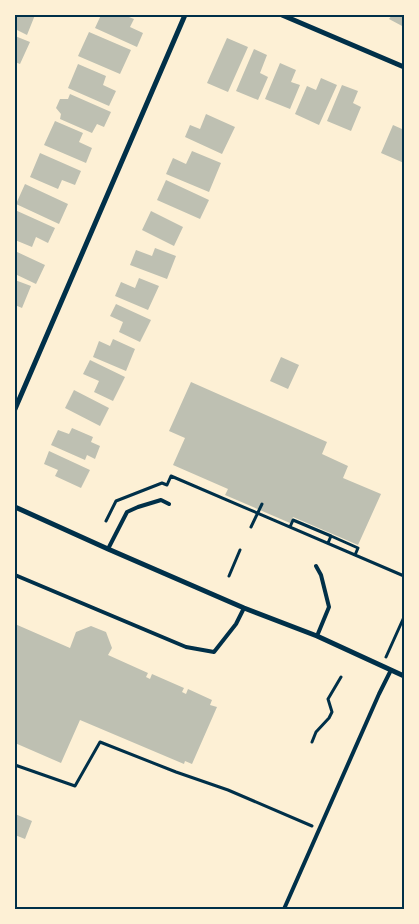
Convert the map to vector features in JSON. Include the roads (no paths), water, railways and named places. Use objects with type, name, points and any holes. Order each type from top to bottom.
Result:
[{"type":"street","points":[[15,409],[185,15]]},
{"type":"street","points":[[282,15],[404,67]]},
{"type":"street","points":[[15,507],[244,608],[317,636],[404,676]]},
{"type":"lane","points":[[108,549],[127,512],[161,500],[169,504]]},
{"type":"lane","points":[[316,566],[321,574],[329,607],[317,636]]},
{"type":"lane","points":[[15,575],[186,648],[214,652],[236,624],[244,608]]},
{"type":"lane","points":[[284,909],[391,670]]}]
